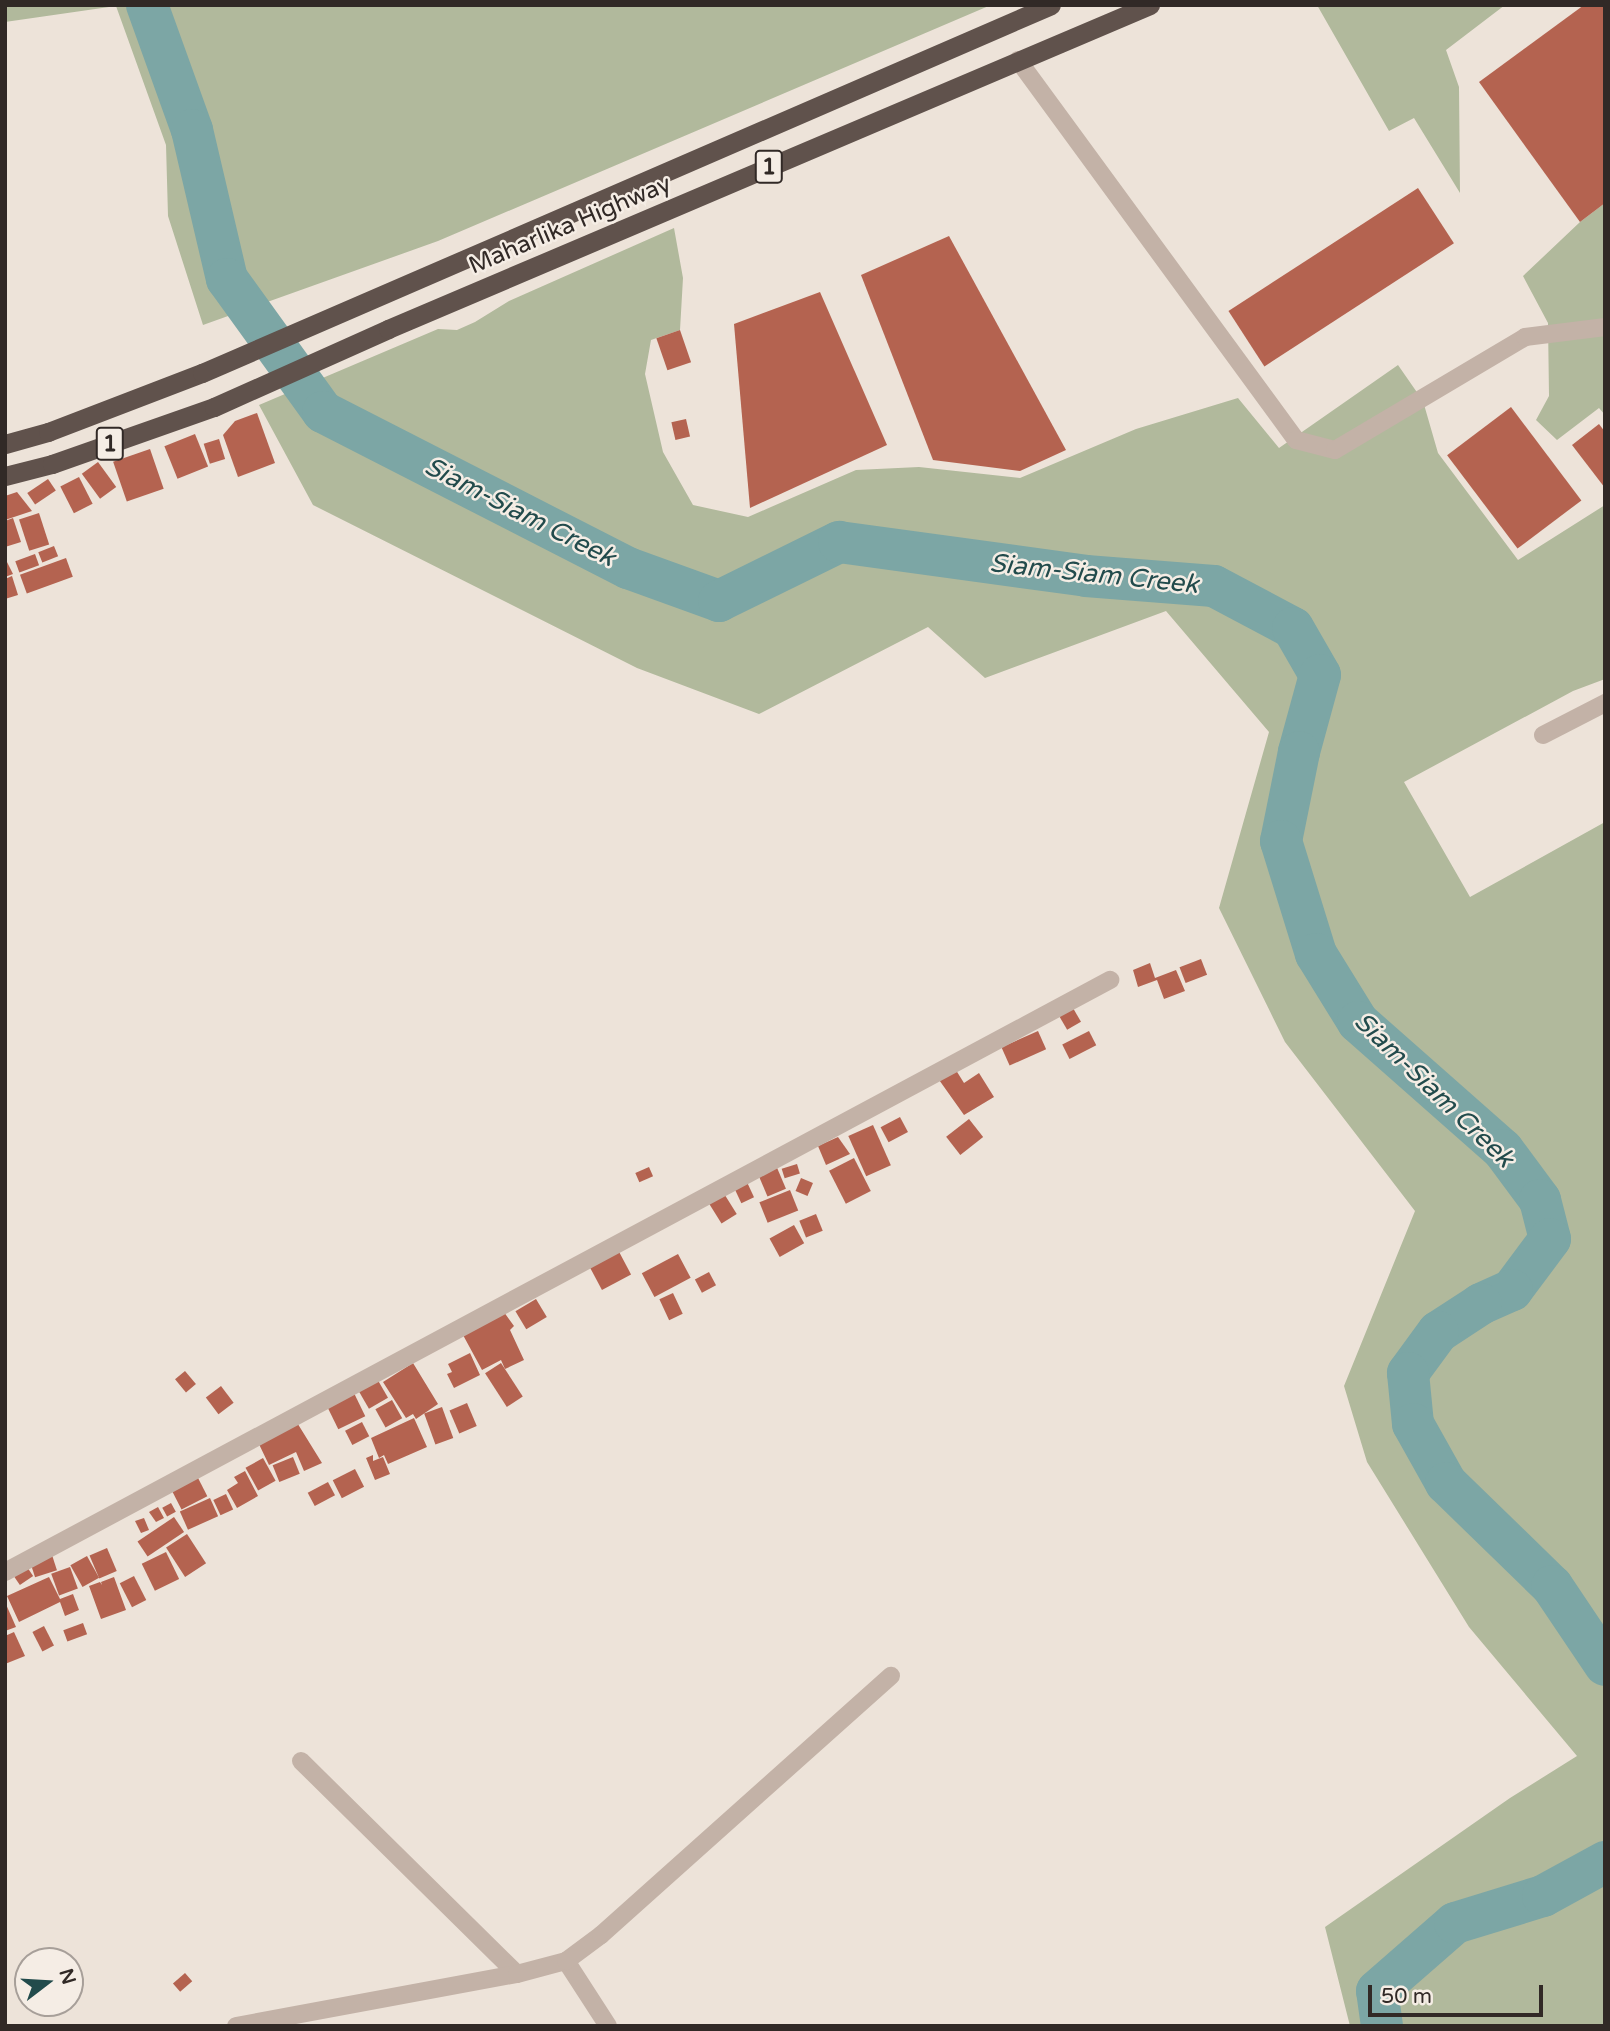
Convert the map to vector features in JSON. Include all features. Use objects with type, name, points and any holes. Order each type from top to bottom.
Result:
[{"type":"highway","name":"Maharlika Highway","points":[[5,443],[48,432],[202,373],[1051,5]]},
{"type":"highway","name":"Maharlika Highway","points":[[5,476],[52,464],[214,407],[388,329],[1150,5]]},
{"type":"street","points":[[1018,60],[1296,440],[1335,450],[1525,337],[1605,327]]},
{"type":"street","points":[[1543,734],[1605,703]]},
{"type":"street","points":[[5,1572],[1110,980]]},
{"type":"street","points":[[236,2026],[517,1974],[566,1961],[601,1935],[891,1676]]},
{"type":"street","points":[[301,1761],[517,1974]]},
{"type":"street","points":[[566,1961],[608,2026]]},
{"type":"green space","points":[[5,5],[991,5],[438,241],[203,325],[168,216],[166,145],[116,6],[5,22]]},
{"type":"green space","points":[[1317,5],[1505,5],[1446,50],[1459,87],[1460,193],[1414,118],[1389,131]]},
{"type":"green space","points":[[1605,203],[1605,415],[1599,408],[1557,440],[1536,420],[1549,396],[1548,323],[1523,276],[1580,222]]},
{"type":"green space","points":[[674,228],[683,278],[680,330],[651,340],[645,374],[663,452],[693,505],[748,517],[856,470],[919,467],[1020,478],[1136,429],[1238,398],[1279,448],[1398,365],[1423,401],[1438,453],[1518,560],[1605,505],[1605,679],[1573,691],[1404,782],[1470,897],[1605,822],[1605,2026],[1350,2026],[1325,1927],[1510,1798],[1577,1756],[1469,1627],[1367,1462],[1344,1386],[1415,1211],[1285,1042],[1219,908],[1269,732],[1166,611],[985,678],[928,627],[759,714],[637,668],[313,505],[259,405],[438,329],[457,330],[509,301]]},
{"type":"building","points":[[1584,5],[1605,5],[1605,203],[1580,222],[1479,82]]},
{"type":"building","points":[[1418,188],[1454,243],[1264,366],[1228,311]]},
{"type":"building","points":[[949,236],[1066,450],[1020,471],[933,460],[861,275]]},
{"type":"building","points":[[820,292],[887,445],[750,508],[734,324]]},
{"type":"building","points":[[680,330],[691,362],[667,370],[656,338]]},
{"type":"building","points":[[1511,407],[1581,500],[1518,549],[1447,455]]},
{"type":"building","points":[[257,413],[275,463],[238,477],[223,435],[235,421]]},
{"type":"building","points":[[686,419],[690,437],[675,440],[671,422]]},
{"type":"building","points":[[1599,424],[1605,432],[1605,488],[1572,445]]},
{"type":"building","points":[[195,434],[208,466],[178,479],[164,446]]},
{"type":"building","points":[[219,439],[225,459],[210,464],[204,444]]},
{"type":"building","points":[[150,449],[164,489],[127,501],[113,462]]},
{"type":"building","points":[[98,462],[116,487],[100,499],[82,474]]},
{"type":"building","points":[[79,477],[93,504],[74,513],[60,487]]},
{"type":"building","points":[[48,479],[56,491],[35,505],[27,493]]},
{"type":"building","points":[[17,492],[32,511],[5,520],[5,496]]},
{"type":"building","points":[[39,513],[49,544],[29,551],[19,519]]},
{"type":"building","points":[[13,518],[21,542],[5,547],[5,521]]},
{"type":"building","points":[[54,546],[58,556],[42,563],[38,552]]},
{"type":"building","points":[[35,554],[39,565],[19,572],[15,561]]},
{"type":"building","points":[[5,558],[13,574],[5,577]]},
{"type":"building","points":[[66,558],[73,577],[27,594],[20,575]]},
{"type":"building","points":[[12,576],[18,595],[5,599],[5,579]]},
{"type":"building","points":[[1201,959],[1207,975],[1186,983],[1180,967]]},
{"type":"building","points":[[1150,963],[1155,978],[1176,970],[1185,991],[1164,999],[1157,980],[1138,987],[1133,970]]},
{"type":"building","points":[[1073,1008],[1081,1022],[1067,1030],[1059,1016]]},
{"type":"building","points":[[1038,1031],[1046,1049],[1010,1066],[1001,1047]]},
{"type":"building","points":[[1089,1031],[1096,1045],[1070,1059],[1062,1045]]},
{"type":"building","points":[[954,1067],[964,1083],[979,1073],[994,1097],[964,1115],[937,1077]]},
{"type":"building","points":[[900,1117],[908,1132],[889,1142],[881,1127]]},
{"type":"building","points":[[969,1119],[983,1137],[960,1155],[946,1137]]},
{"type":"building","points":[[873,1125],[891,1165],[866,1176],[848,1136]]},
{"type":"building","points":[[838,1137],[850,1154],[826,1165],[818,1146]]},
{"type":"building","points":[[854,1158],[871,1191],[846,1204],[829,1171]]},
{"type":"building","points":[[775,1163],[786,1189],[768,1197],[757,1171]]},
{"type":"building","points":[[797,1164],[800,1174],[785,1178],[782,1169]]},
{"type":"building","points":[[649,1167],[653,1176],[639,1182],[635,1173]]},
{"type":"building","points":[[801,1178],[813,1183],[807,1196],[796,1191]]},
{"type":"building","points":[[746,1180],[754,1197],[741,1203],[733,1186]]},
{"type":"building","points":[[790,1190],[798,1210],[768,1223],[759,1202]]},
{"type":"building","points":[[723,1192],[737,1214],[722,1224],[708,1202]]},
{"type":"building","points":[[816,1214],[823,1231],[806,1237],[799,1221]]},
{"type":"building","points":[[794,1225],[804,1243],[780,1257],[770,1239]]},
{"type":"building","points":[[617,1248],[631,1274],[602,1290],[588,1263]]},
{"type":"building","points":[[678,1254],[691,1278],[654,1297],[642,1273]]},
{"type":"building","points":[[709,1272],[716,1285],[702,1293],[695,1280]]},
{"type":"building","points":[[673,1293],[683,1314],[669,1320],[659,1299]]},
{"type":"building","points":[[536,1299],[547,1317],[526,1329],[515,1311]]},
{"type":"building","points":[[501,1308],[514,1326],[510,1330],[524,1360],[505,1369],[501,1360],[482,1370],[463,1335]]},
{"type":"building","points":[[470,1353],[480,1375],[454,1388],[447,1374],[452,1372],[448,1364]]},
{"type":"building","points":[[413,1363],[438,1404],[416,1419],[413,1414],[406,1418],[383,1382]]},
{"type":"building","points":[[501,1363],[523,1397],[507,1407],[485,1373]]},
{"type":"building","points":[[185,1371],[196,1384],[186,1392],[175,1379]]},
{"type":"building","points":[[376,1377],[388,1398],[369,1409],[357,1388]]},
{"type":"building","points":[[221,1386],[234,1403],[218,1414],[206,1397]]},
{"type":"building","points":[[353,1391],[365,1416],[338,1429],[326,1404]]},
{"type":"building","points":[[392,1400],[402,1418],[386,1428],[375,1409]]},
{"type":"building","points":[[467,1403],[477,1426],[459,1433],[450,1410]]},
{"type":"building","points":[[442,1407],[453,1438],[435,1445],[424,1413]]},
{"type":"building","points":[[414,1418],[427,1447],[388,1464],[384,1455],[379,1458],[371,1438]]},
{"type":"building","points":[[296,1421],[322,1463],[304,1471],[296,1452],[269,1465],[257,1440]]},
{"type":"building","points":[[362,1422],[369,1436],[352,1445],[345,1431]]},
{"type":"building","points":[[373,1455],[373,1461],[383,1457],[390,1474],[375,1480],[366,1458]]},
{"type":"building","points":[[293,1457],[300,1474],[279,1482],[273,1465]]},
{"type":"building","points":[[263,1458],[276,1481],[258,1490],[246,1468]]},
{"type":"building","points":[[355,1469],[364,1487],[342,1498],[333,1480]]},
{"type":"building","points":[[245,1471],[258,1496],[237,1508],[227,1490],[238,1483],[234,1477]]},
{"type":"building","points":[[196,1474],[207,1496],[182,1509],[170,1487]]},
{"type":"building","points":[[328,1482],[335,1495],[315,1506],[308,1493]]},
{"type":"building","points":[[226,1494],[233,1509],[220,1515],[213,1500]]},
{"type":"building","points":[[210,1498],[218,1516],[188,1530],[180,1511]]},
{"type":"building","points":[[171,1503],[176,1512],[167,1517],[162,1508]]},
{"type":"building","points":[[158,1507],[164,1518],[156,1522],[149,1512]]},
{"type":"building","points":[[174,1517],[184,1532],[148,1557],[138,1542]]},
{"type":"building","points":[[144,1518],[149,1530],[141,1533],[135,1521]]},
{"type":"building","points":[[187,1534],[206,1563],[185,1577],[166,1548]]},
{"type":"building","points":[[107,1548],[117,1571],[99,1578],[90,1555]]},
{"type":"building","points":[[166,1552],[179,1579],[155,1591],[142,1564]]},
{"type":"building","points":[[52,1555],[57,1570],[35,1577],[30,1562]]},
{"type":"building","points":[[87,1556],[99,1578],[83,1587],[70,1565]]},
{"type":"building","points":[[27,1567],[33,1576],[20,1585],[14,1576]]},
{"type":"building","points":[[70,1567],[78,1589],[59,1595],[51,1574]]},
{"type":"building","points":[[134,1576],[146,1600],[132,1607],[120,1583]]},
{"type":"building","points":[[49,1577],[60,1599],[73,1594],[79,1610],[65,1616],[60,1602],[19,1622],[7,1596]]},
{"type":"building","points":[[114,1577],[126,1610],[101,1619],[89,1586],[100,1582],[102,1585],[101,1582]]},
{"type":"building","points":[[5,1602],[16,1627],[5,1631]]},
{"type":"building","points":[[83,1623],[87,1634],[67,1641],[63,1630]]},
{"type":"building","points":[[44,1626],[54,1646],[42,1652],[32,1632]]},
{"type":"building","points":[[14,1632],[25,1656],[5,1664],[5,1636]]},
{"type":"building","points":[[185,1973],[192,1981],[180,1992],[173,1983]]},
{"type":"waterway","name":"Siam-Siam Creek","points":[[147,5],[192,130],[227,279],[323,412],[628,568],[719,601],[839,542],[1086,576],[1214,586],[1293,628],[1320,675],[1299,752],[1281,841],[1316,954],[1358,1022],[1503,1150],[1540,1200],[1550,1239],[1512,1290],[1481,1304],[1438,1332],[1408,1373],[1413,1424],[1446,1483],[1552,1586],[1605,1665]]},
{"type":"waterway","name":"Siam-Siam Creek","points":[[1382,2026],[1377,1991],[1455,1923],[1543,1896],[1605,1862]]}]
